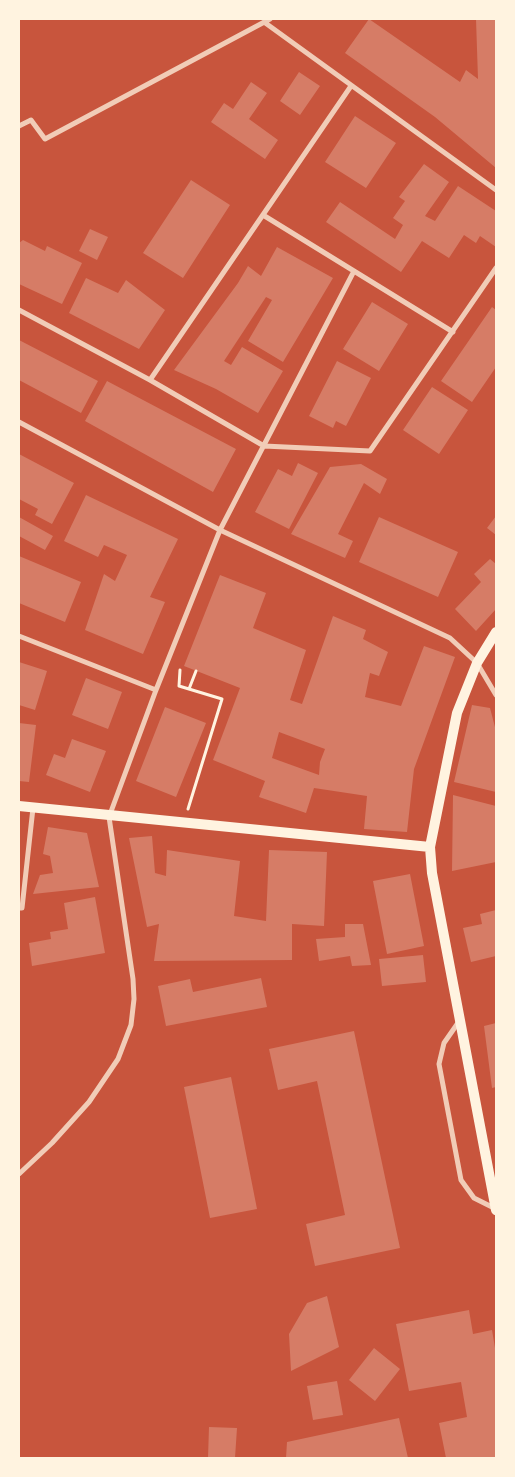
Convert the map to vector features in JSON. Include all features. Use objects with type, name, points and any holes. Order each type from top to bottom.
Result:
[{"type":"main road","points":[[496,632],[477,663],[457,713],[430,847],[432,873],[496,1210]]},
{"type":"main road","points":[[19,806],[109,817],[430,847]]},
{"type":"street","points":[[19,126],[31,120],[45,139],[267,20],[352,86],[496,190]]},
{"type":"street","points":[[150,380],[352,86]]},
{"type":"street","points":[[263,215],[453,332]]},
{"type":"street","points":[[19,310],[150,380],[264,446],[370,451],[496,268]]},
{"type":"street","points":[[19,1174],[52,1143],[88,1102],[118,1059],[131,1025],[134,999],[133,979],[109,817],[156,690],[220,530],[354,270]]},
{"type":"street","points":[[19,422],[220,530],[450,638],[477,663],[496,695]]},
{"type":"street","points":[[19,636],[156,690]]},
{"type":"street","points":[[19,908],[22,908],[33,808]]},
{"type":"street","points":[[460,1020],[444,1042],[439,1064],[461,1180],[474,1198],[496,1210]]},
{"type":"path","points":[[168,662],[180,669],[179,686],[222,699],[183,824]]},
{"type":"path","points":[[189,689],[196,671]]},
{"type":"building","points":[[369,19],[460,82],[466,70],[478,79],[476,19],[496,19],[496,168],[435,117],[345,53]]},
{"type":"building","points":[[299,72],[320,86],[300,115],[280,101]]},
{"type":"building","points":[[251,82],[267,93],[249,119],[278,140],[265,159],[211,122],[224,103],[233,109]]},
{"type":"building","points":[[355,116],[396,143],[366,188],[325,162]]},
{"type":"building","points":[[424,164],[449,182],[425,216],[435,221],[458,186],[496,211],[496,247],[480,236],[476,243],[464,235],[449,258],[422,241],[401,272],[326,222],[340,202],[395,239],[403,225],[393,218],[405,201],[399,197]]},
{"type":"building","points":[[191,180],[230,205],[183,278],[143,253]]},
{"type":"building","points":[[90,229],[108,237],[97,260],[79,251]]},
{"type":"building","points":[[23,240],[45,251],[47,246],[82,263],[62,304],[19,284],[19,243]]},
{"type":"building","points":[[277,247],[333,278],[283,362],[248,341],[272,300],[266,297],[224,361],[231,365],[242,347],[283,371],[258,413],[216,389],[174,370],[238,283],[248,266],[261,276]]},
{"type":"building","points":[[86,278],[118,293],[126,280],[165,310],[139,349],[69,313]]},
{"type":"building","points":[[372,302],[408,324],[379,371],[343,349]]},
{"type":"building","points":[[492,307],[496,310],[496,367],[472,402],[441,381]]},
{"type":"building","points":[[19,340],[98,381],[81,413],[19,380]]},
{"type":"building","points":[[337,361],[371,378],[346,426],[336,421],[333,428],[309,416]]},
{"type":"building","points":[[107,381],[236,449],[213,492],[85,421]]},
{"type":"building","points":[[432,387],[468,410],[439,454],[403,430]]},
{"type":"building","points":[[19,454],[74,483],[52,524],[35,515],[38,509],[19,499]]},
{"type":"building","points":[[298,463],[318,473],[289,529],[255,512],[278,469],[292,476]]},
{"type":"building","points":[[361,464],[387,479],[380,494],[364,483],[338,534],[353,541],[345,558],[291,534],[330,467]]},
{"type":"building","points":[[86,495],[178,539],[150,597],[165,602],[143,654],[85,630],[104,574],[115,581],[127,555],[104,545],[98,557],[64,541]]},
{"type":"building","points":[[496,516],[496,535],[487,528]]},
{"type":"building","points":[[19,517],[53,536],[45,550],[19,536]]},
{"type":"building","points":[[379,517],[458,552],[438,597],[359,562]]},
{"type":"building","points":[[19,556],[81,582],[65,622],[19,603]]},
{"type":"building","points":[[490,559],[496,564],[496,609],[476,631],[455,609],[481,582],[474,574]]},
{"type":"building","points":[[220,575],[266,593],[253,628],[306,650],[290,700],[302,704],[333,616],[366,630],[363,639],[388,652],[379,676],[370,673],[365,697],[401,706],[424,646],[455,657],[414,769],[407,832],[364,829],[367,796],[314,788],[306,813],[259,797],[265,781],[213,760],[240,688],[184,666]],"holes":[[[279,732],[325,749],[320,762],[319,775],[272,758]]]},
{"type":"building","points":[[19,662],[47,671],[35,710],[19,705]]},
{"type":"building","points":[[86,678],[122,692],[108,729],[72,715]]},
{"type":"building","points":[[472,705],[490,708],[496,731],[496,792],[454,782]]},
{"type":"building","points":[[165,707],[206,723],[176,797],[136,781]]},
{"type":"building","points":[[19,723],[36,725],[29,782],[19,781]]},
{"type":"building","points":[[72,739],[106,751],[90,792],[46,775],[54,754],[65,758]]},
{"type":"building","points":[[453,795],[496,806],[496,862],[452,871]]},
{"type":"building","points":[[48,827],[87,833],[99,887],[33,894],[40,875],[53,873],[50,856],[43,854]]},
{"type":"building","points":[[152,836],[155,873],[166,876],[167,850],[240,861],[234,916],[266,921],[269,850],[327,852],[324,926],[292,924],[292,960],[154,961],[159,924],[147,927],[129,838]]},
{"type":"building","points":[[410,874],[424,946],[387,954],[373,881]]},
{"type":"building","points":[[95,897],[105,953],[32,966],[29,943],[51,939],[50,932],[68,929],[64,903]]},
{"type":"building","points":[[496,910],[496,956],[471,962],[463,928],[482,924],[480,914]]},
{"type":"building","points":[[345,924],[363,924],[371,965],[352,966],[350,956],[319,961],[316,939],[345,937]]},
{"type":"building","points":[[423,955],[426,982],[382,986],[379,959]]},
{"type":"building","points":[[261,978],[267,1007],[166,1026],[158,986],[190,979],[193,992]]},
{"type":"building","points":[[496,1023],[496,1087],[492,1088],[484,1026]]},
{"type":"building","points":[[354,1031],[400,1248],[315,1266],[306,1224],[345,1215],[317,1081],[278,1090],[269,1049]]},
{"type":"building","points":[[231,1077],[257,1209],[210,1218],[184,1087]]},
{"type":"building","points":[[327,1296],[339,1347],[291,1371],[289,1334],[307,1303]]},
{"type":"building","points":[[469,1310],[473,1334],[492,1330],[496,1354],[496,1457],[446,1458],[439,1423],[467,1417],[461,1382],[409,1391],[396,1324]]},
{"type":"building","points":[[374,1348],[400,1369],[375,1401],[349,1380]]},
{"type":"building","points":[[337,1381],[343,1415],[313,1420],[307,1386]]},
{"type":"building","points":[[399,1418],[408,1458],[286,1458],[287,1442]]},
{"type":"building","points":[[209,1427],[237,1428],[235,1458],[208,1458]]}]
